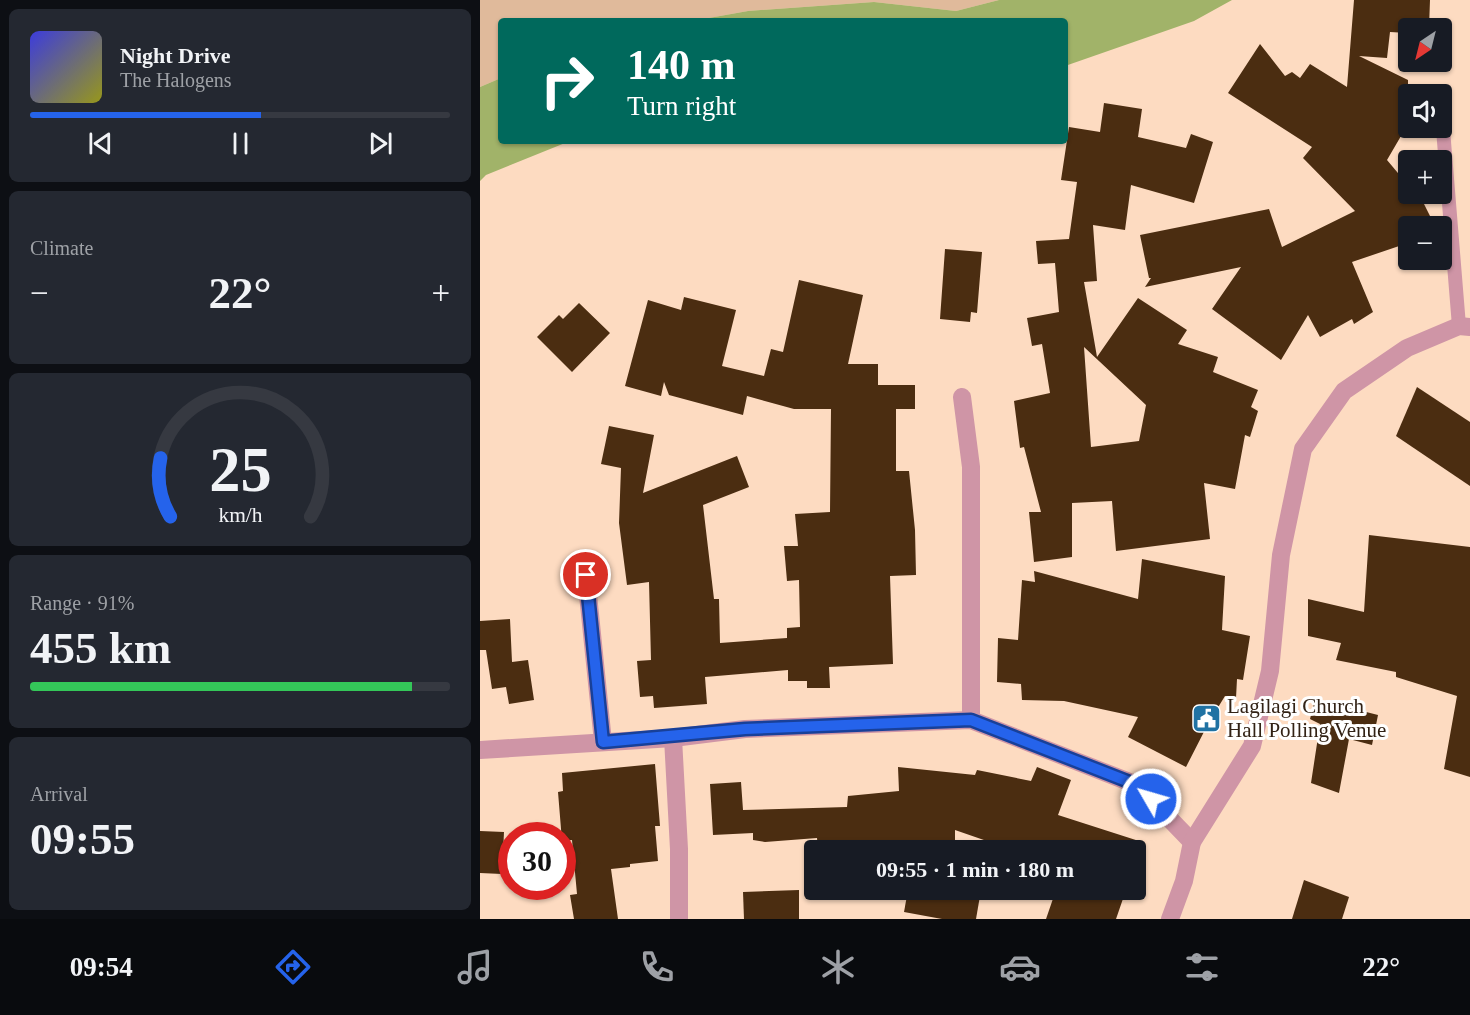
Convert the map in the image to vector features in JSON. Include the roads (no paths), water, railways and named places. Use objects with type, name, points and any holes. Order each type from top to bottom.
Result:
[{"type":"street","points":[[1170,919],[1184,881],[1192,842],[1252,746],[1270,670],[1281,555],[1303,449],[1344,391],[1407,348],[1464,327]]},
{"type":"street","points":[[962,397],[971,467],[971,720]]},
{"type":"street","points":[[586,575],[603,742]]},
{"type":"street","points":[[480,750],[673,738],[745,729],[971,720],[1137,785],[1192,842]]},
{"type":"street","points":[[673,738],[679,849],[679,919]]},
{"type":"lane","points":[[1444,138],[1464,327]]},
{"type":"place","name":"Lagilagi Church Hall Polling Venue","points":[[1206,718]]}]
